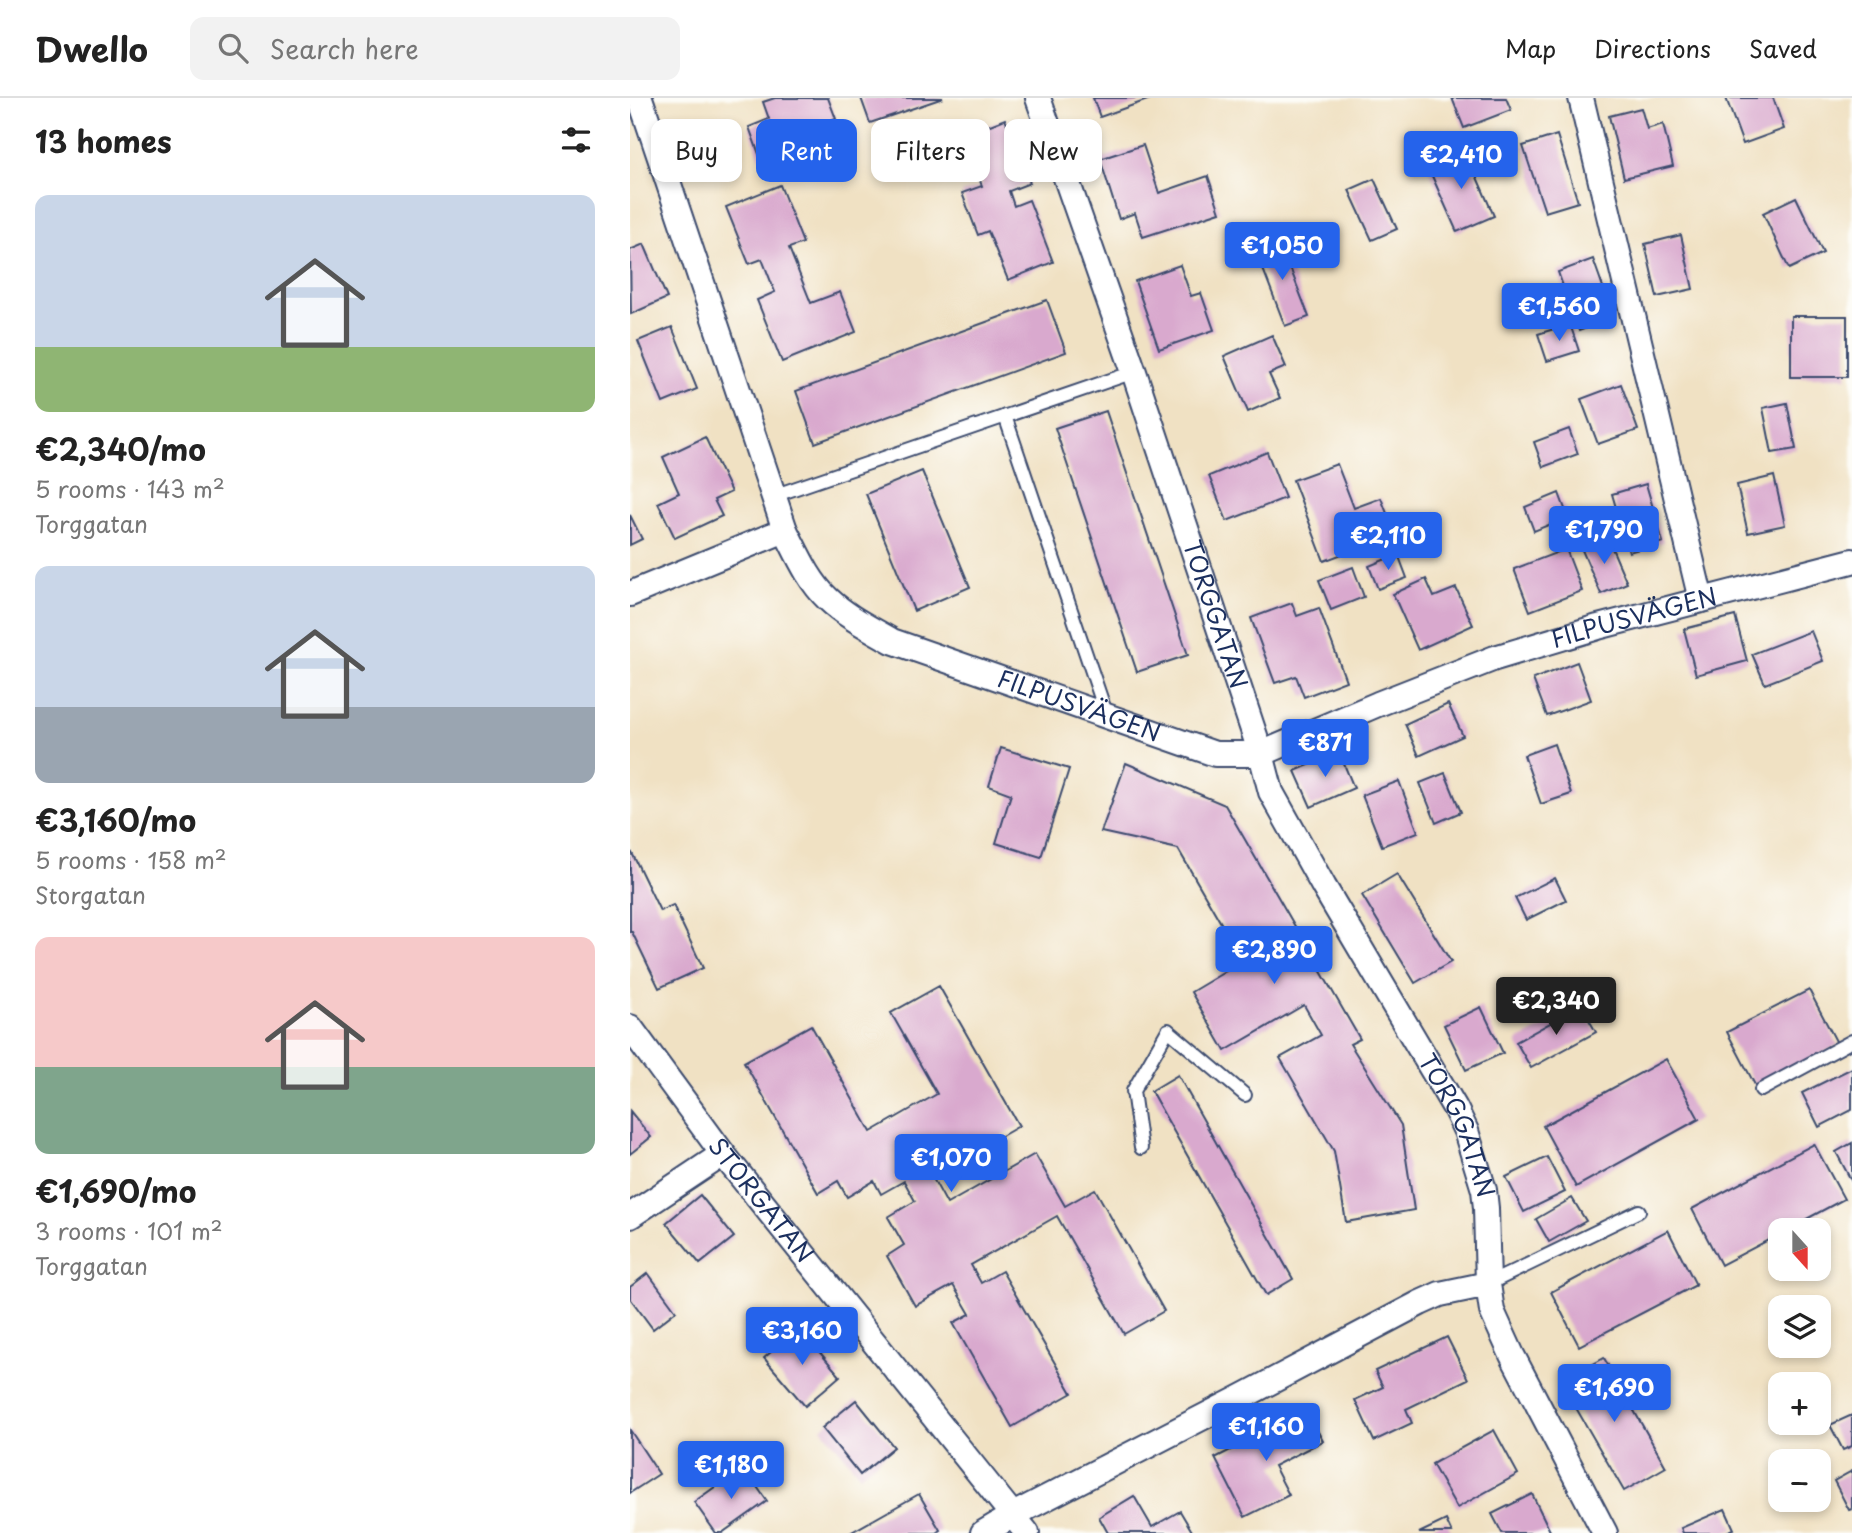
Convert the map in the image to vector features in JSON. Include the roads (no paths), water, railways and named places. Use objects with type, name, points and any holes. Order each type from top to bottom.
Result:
[{"type":"street","name":"FILPUSVÄGEN","points":[[640,98],[785,530],[805,569],[827,598],[848,615],[892,641],[1215,754],[1261,754],[1495,658],[1598,626],[1852,561]]},
{"type":"street","name":"TORGGATAN","points":[[1038,98],[1134,372],[1261,754],[1271,792],[1466,1131],[1484,1190],[1488,1284],[1492,1311],[1512,1355],[1605,1533]]},
{"type":"street","points":[[1581,98],[1701,600]]},
{"type":"street","points":[[630,594],[785,530]]},
{"type":"street","name":"STORGATAN","points":[[630,1027],[723,1154],[1020,1524]]},
{"type":"street","points":[[630,1216],[723,1154]]},
{"type":"street","points":[[983,1533],[1020,1524],[1230,1404],[1420,1303],[1440,1294],[1488,1284]]},
{"type":"lane","points":[[773,496],[1134,372]]},
{"type":"lane","points":[[1005,416],[1107,716]]},
{"type":"lane","points":[[1141,1148],[1133,1091],[1168,1030],[1245,1095]]},
{"type":"lane","points":[[1761,1090],[1852,1041]]},
{"type":"lane","points":[[1488,1284],[1639,1211]]}]
